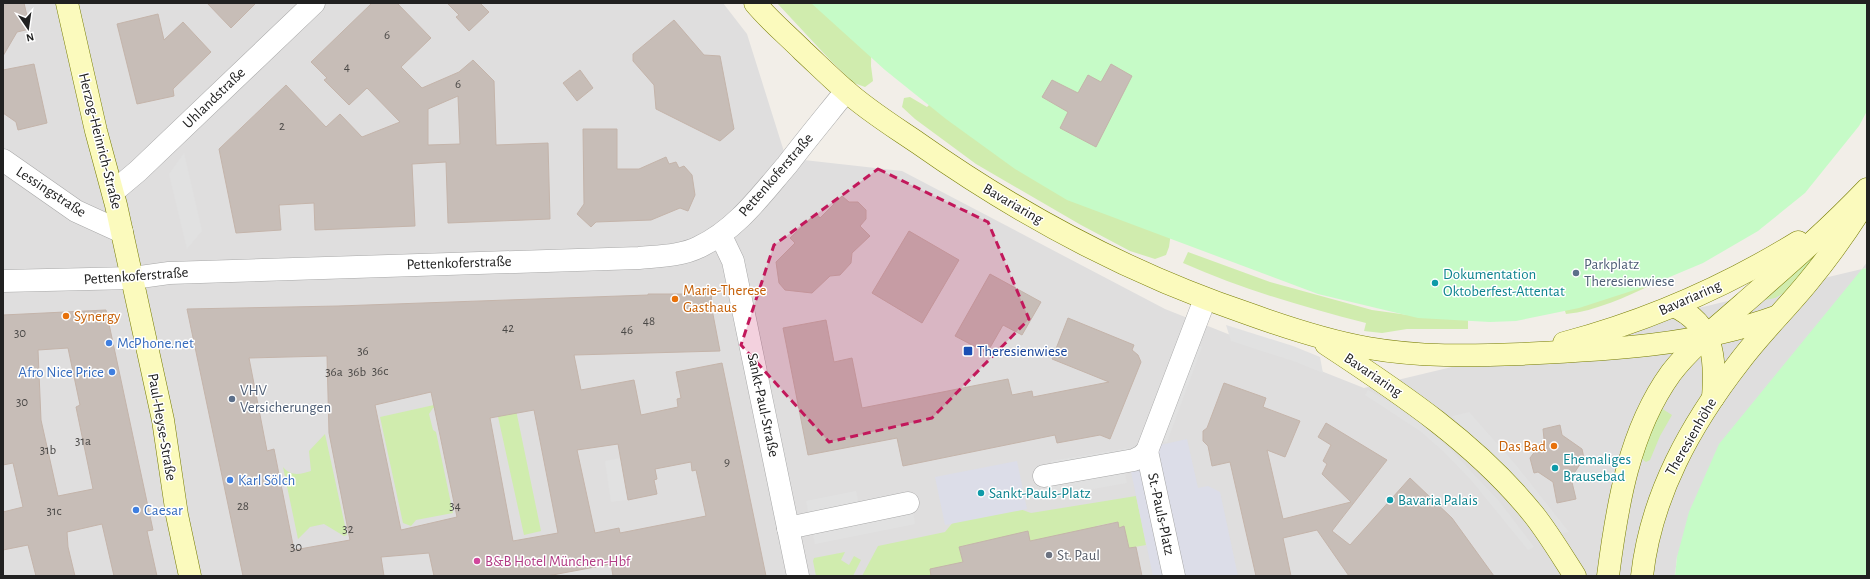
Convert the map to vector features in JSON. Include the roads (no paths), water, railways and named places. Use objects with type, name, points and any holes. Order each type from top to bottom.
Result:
[{"type":"street","name":"Herzog-Heinrich-Straße","points":[[67,3],[96,131],[113,192],[133,278]]},
{"type":"street","name":"Uhlandstraße","points":[[113,192],[138,171],[314,3]]},
{"type":"street","name":"Bavariaring","points":[[755,3],[846,91],[997,196],[1096,251],[1166,284],[1204,299],[1313,336],[1367,348],[1400,353],[1456,356],[1520,354],[1617,348],[1706,336]]},
{"type":"street","name":"Pettenkoferstraße","points":[[3,281],[133,278],[169,273],[639,258],[672,255],[697,248],[721,236],[762,194],[846,91]]},
{"type":"street","name":"Lessingstraße","points":[[3,160],[76,210],[122,232]]},
{"type":"street","points":[[1608,576],[1622,493],[1633,448],[1646,416],[1671,374],[1706,336],[1846,211],[1867,189]]},
{"type":"street","name":"Theresienhöhe","points":[[1642,576],[1646,541],[1663,487],[1676,460],[1713,398],[1740,361],[1826,259],[1867,199]]},
{"type":"street","name":"Bavariaring","points":[[1520,354],[1609,330],[1674,306],[1721,285],[1780,253],[1846,211]]},
{"type":"street","name":"Sankt-Paul-Straße","points":[[721,236],[733,261],[798,576]]},
{"type":"street","name":"Paul-Heyse-Straße","points":[[133,278],[163,420],[177,516],[190,576]]},
{"type":"street","points":[[1044,476],[1134,460],[1142,456],[1147,451],[1204,299]]},
{"type":"street","points":[[1674,306],[1688,313],[1696,320],[1706,336],[1714,361],[1713,398]]},
{"type":"street","points":[[1706,336],[1735,330],[1778,316]]},
{"type":"street","name":"Bavariaring","points":[[1313,336],[1383,381],[1440,423],[1472,449],[1505,482],[1534,516],[1575,576]]},
{"type":"street","name":"St.-Pauls-Platz","points":[[1147,451],[1174,576]]},
{"type":"street","points":[[788,528],[908,503]]},
{"type":"place","name":"Parkplatz Theresienwiese","points":[[1576,273]]},
{"type":"place","name":"Dokumentation Oktoberfest-Attentat","points":[[1435,283]]},
{"type":"place","name":"Marie-Therese Gasthaus","points":[[675,299]]},
{"type":"place","name":"Synergy","points":[[66,316]]},
{"type":"place","name":"McPhone.net","points":[[109,343]]},
{"type":"place","name":"Theresienwiese","points":[[968,351]]},
{"type":"place","name":"Afro Nice Price","points":[[112,372]]},
{"type":"place","name":"VHV Versicherungen","points":[[232,399]]},
{"type":"place","name":"Das Bad","points":[[1554,446]]},
{"type":"place","name":"Ehemaliges Brausebad","points":[[1555,468]]},
{"type":"place","name":"Karl Sölch","points":[[230,480]]},
{"type":"place","name":"Sankt-Pauls-Platz","points":[[981,493]]},
{"type":"place","name":"Bavaria Palais","points":[[1390,500]]},
{"type":"place","name":"Caesar","points":[[136,510]]},
{"type":"place","name":"St. Paul","points":[[1049,555]]},
{"type":"place","name":"B&B Hotel München-Hbf","points":[[477,561]]}]
